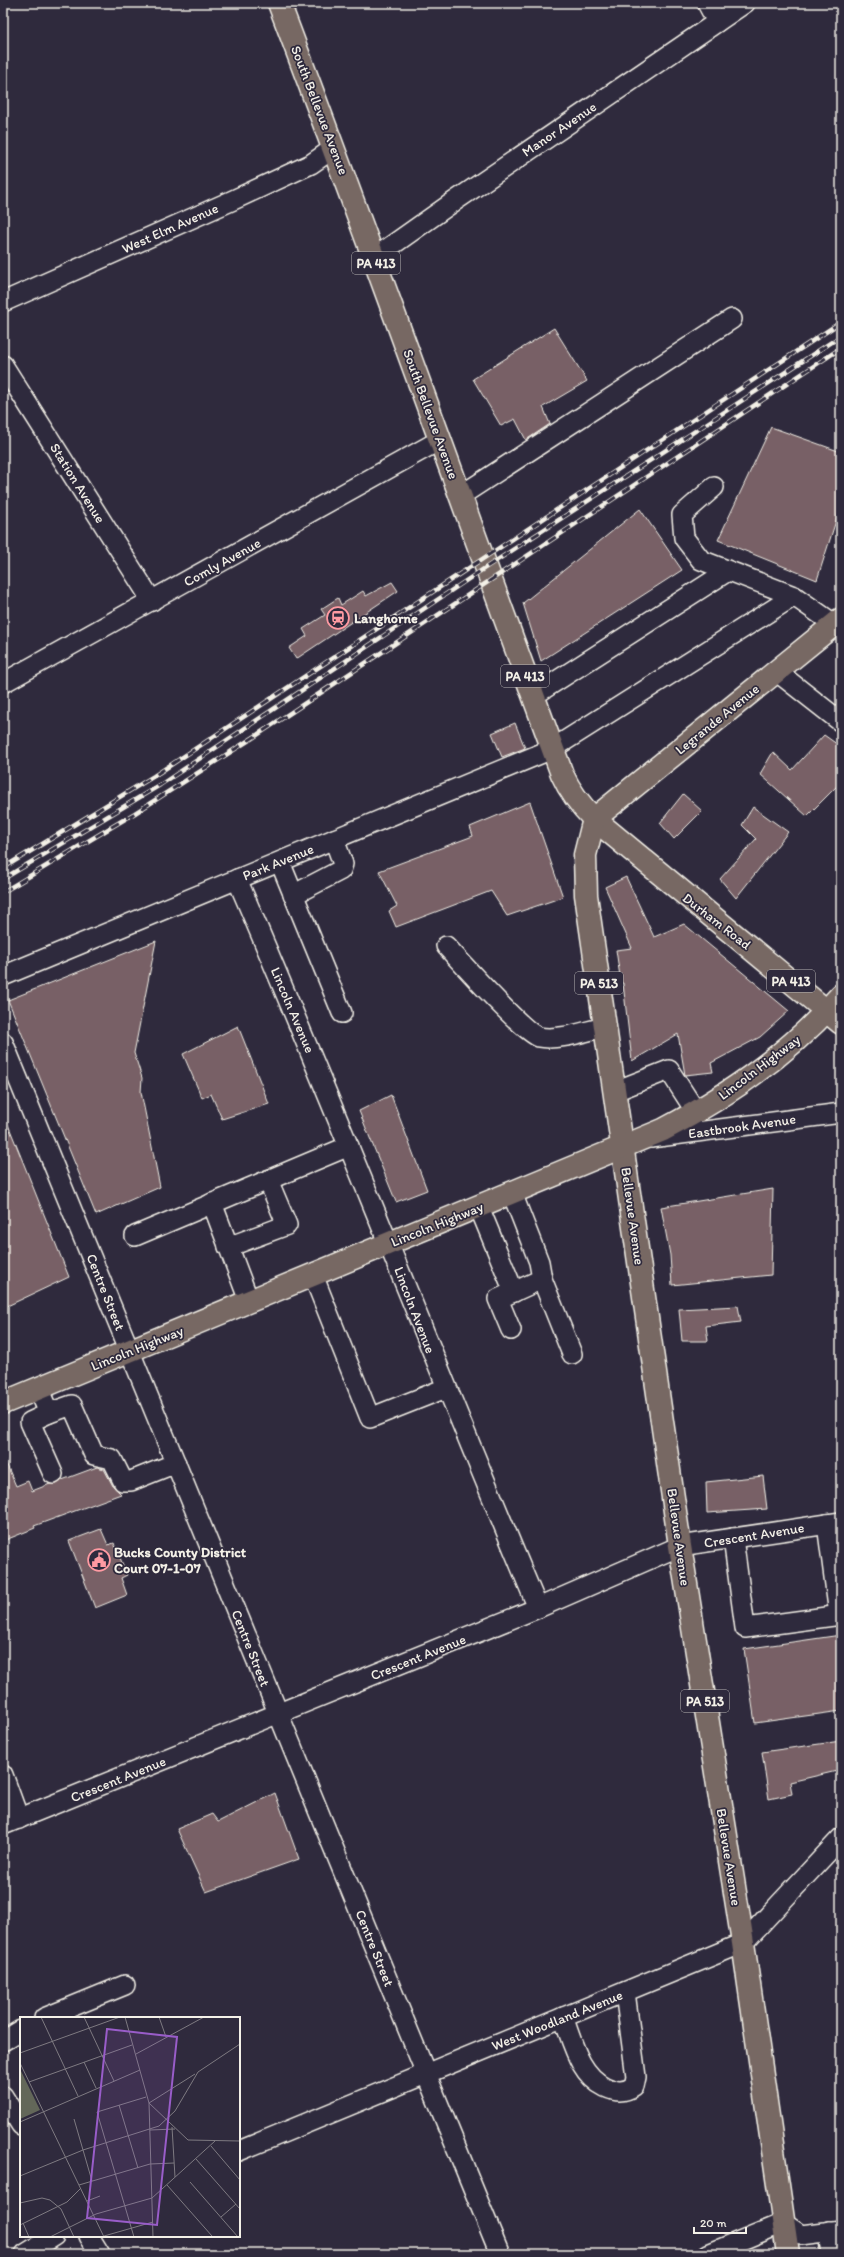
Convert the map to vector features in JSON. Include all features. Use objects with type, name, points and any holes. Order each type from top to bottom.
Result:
[{"type":"main road","name":"South Bellevue Avenue","points":[[279,3],[334,148],[552,749],[570,791],[580,805],[594,819]]},
{"type":"main road","name":"Legrande Avenue","points":[[594,819],[837,622]]},
{"type":"main road","name":"Durham Road","points":[[594,819],[834,1017]]},
{"type":"main road","name":"Bellevue Avenue","points":[[594,819],[585,855],[585,875],[605,1027],[615,1091],[632,1144],[680,1546],[743,1943],[788,2254]]},
{"type":"main road","name":"Lincoln Highway","points":[[3,1403],[632,1144],[696,1112],[755,1074],[834,1017],[841,995]]},
{"type":"street","points":[[707,3],[717,22]]},
{"type":"street","name":"Manor Avenue","points":[[374,258],[449,204],[745,3]]},
{"type":"street","name":"West Elm Avenue","points":[[3,302],[311,164],[334,148]]},
{"type":"street","points":[[460,496],[732,319]]},
{"type":"street","name":"Station Avenue","points":[[3,365],[152,601]]},
{"type":"street","name":"Comly Avenue","points":[[3,683],[440,440]]},
{"type":"street","points":[[714,487],[682,515],[684,538],[701,560],[794,596],[837,622]]},
{"type":"street","points":[[533,696],[728,571]]},
{"type":"street","name":"Park Avenue","points":[[3,976],[552,749],[794,596]]},
{"type":"street","points":[[776,671],[841,722]]},
{"type":"street","points":[[293,895],[341,870],[343,864],[334,839]]},
{"type":"street","points":[[280,862],[342,1013]]},
{"type":"street","name":"Lincoln Avenue","points":[[236,880],[349,1146],[446,1388],[538,1608]]},
{"type":"street","points":[[446,946],[529,1032],[538,1037],[550,1038],[605,1027]]},
{"type":"street","name":"Centre Street","points":[[3,1042],[500,2254]]},
{"type":"street","points":[[615,1091],[669,1070],[696,1112]]},
{"type":"street","name":"Eastbrook Avenue","points":[[632,1144],[841,1113]]},
{"type":"street","points":[[135,1236],[349,1146]]},
{"type":"street","points":[[228,1247],[287,1225],[268,1180]]},
{"type":"street","points":[[512,1193],[540,1262],[542,1279],[572,1354]]},
{"type":"street","points":[[212,1203],[249,1301]]},
{"type":"street","points":[[479,1207],[514,1292]]},
{"type":"street","points":[[312,1275],[370,1418],[446,1388]]},
{"type":"street","points":[[511,1330],[498,1299],[542,1279]]},
{"type":"street","points":[[38,1388],[49,1413]]},
{"type":"street","points":[[52,1474],[30,1422],[49,1413],[72,1405],[94,1455],[112,1459],[123,1481],[131,1481],[176,1463]]},
{"type":"street","points":[[733,1538],[745,1628],[840,1615],[834,1523]]},
{"type":"street","name":"Crescent Avenue","points":[[11,1822],[538,1608],[680,1546],[834,1523]]},
{"type":"street","points":[[3,1775],[11,1822]]},
{"type":"street","name":"West Woodland Avenue","points":[[240,2151],[743,1943],[841,1838]]},
{"type":"street","points":[[46,2017],[125,1985]]},
{"type":"street","points":[[562,2017],[584,2070],[594,2081],[614,2091],[627,2091],[634,2086],[636,2077],[625,1992]]},
{"type":"street","points":[[3,2041],[20,2031]]},
{"type":"street","points":[[3,2096],[20,2123]]},
{"type":"street","points":[[708,2254],[783,2223],[801,2235],[835,2231],[832,2254]]},
{"type":"street","points":[[25,2254],[52,2237]]},
{"type":"street","points":[[90,2237],[100,2254]]},
{"type":"building","points":[[554,328],[587,381],[543,407],[550,424],[526,440],[515,419],[501,426],[473,379]]},
{"type":"building","points":[[771,427],[841,452],[841,505],[817,580],[718,540]]},
{"type":"building","points":[[640,509],[682,570],[541,661],[523,603]]},
{"type":"building","points":[[392,582],[398,591],[296,659],[289,648],[307,636],[303,629],[325,615],[321,609],[338,598],[341,605],[363,591],[366,596]]},
{"type":"building","points":[[515,723],[525,748],[502,757],[492,733]]},
{"type":"building","points":[[824,735],[841,747],[841,782],[807,816],[760,774],[773,752],[792,770]]},
{"type":"building","points":[[683,794],[702,811],[674,839],[660,823]]},
{"type":"building","points":[[530,802],[563,897],[507,916],[491,891],[396,927],[389,911],[397,906],[379,871],[473,836],[470,827]]},
{"type":"building","points":[[753,807],[788,832],[736,898],[720,879],[756,839],[742,825]]},
{"type":"building","points":[[626,877],[654,937],[684,924],[789,1011],[760,1037],[711,1063],[713,1072],[685,1075],[678,1034],[632,1061],[623,983],[621,983],[616,950],[632,948],[605,887]]},
{"type":"building","points":[[156,941],[134,1053],[142,1078],[141,1092],[160,1187],[96,1215],[8,1000]]},
{"type":"building","points":[[238,1026],[269,1104],[222,1119],[211,1094],[202,1098],[183,1054]]},
{"type":"building","points":[[391,1095],[427,1190],[396,1202],[359,1111]]},
{"type":"building","points":[[3,1112],[69,1277],[3,1308]]},
{"type":"building","points":[[773,1189],[771,1275],[672,1285],[670,1255],[661,1207]]},
{"type":"building","points":[[738,1306],[741,1322],[706,1326],[708,1341],[682,1341],[679,1309]]},
{"type":"building","points":[[3,1456],[16,1486],[28,1481],[32,1491],[50,1484],[57,1484],[62,1480],[97,1467],[104,1469],[113,1486],[121,1494],[34,1526],[35,1528],[3,1541]]},
{"type":"building","points":[[763,1476],[767,1509],[707,1513],[706,1482]]},
{"type":"building","name":"Bucks County District Court 07-1-07","points":[[101,1529],[108,1545],[114,1543],[127,1575],[121,1578],[127,1595],[95,1608],[69,1541]]},
{"type":"building","points":[[841,1635],[841,1711],[755,1723],[744,1649]]},
{"type":"building","points":[[841,1741],[841,1770],[790,1782],[792,1794],[769,1799],[762,1752]]},
{"type":"building","points":[[275,1793],[299,1859],[206,1892],[177,1829],[212,1814],[218,1822]]},
{"type":"railway","points":[[3,868],[154,776],[841,322]]},
{"type":"railway","points":[[3,879],[160,785],[485,568],[841,336]]},
{"type":"railway","points":[[3,892],[135,813],[254,737],[841,348]]},
{"type":"place","name":"Langhorne","points":[[338,618]]},
{"type":"place","name":"Bucks County District Court 07-1-07","points":[[99,1560]]}]
